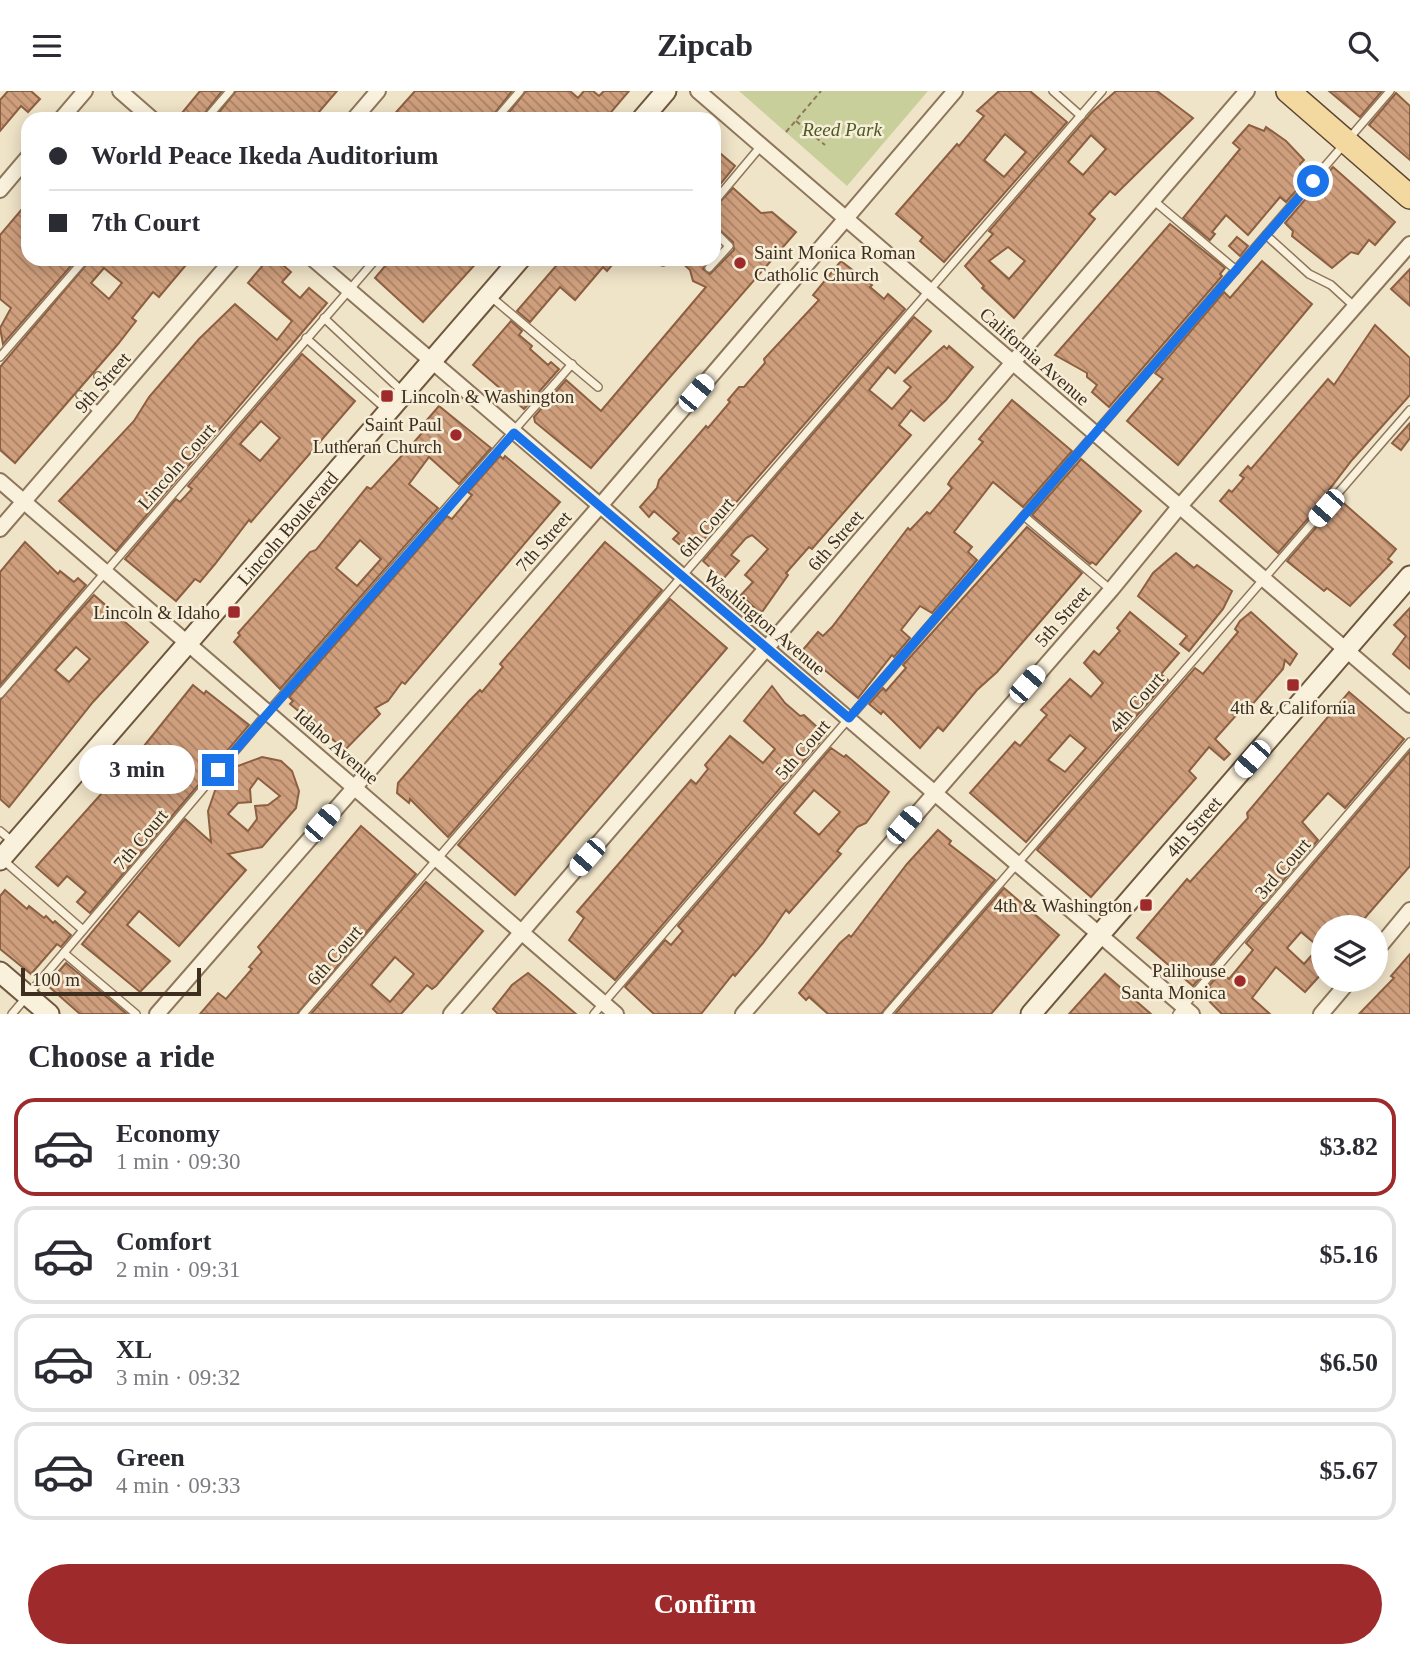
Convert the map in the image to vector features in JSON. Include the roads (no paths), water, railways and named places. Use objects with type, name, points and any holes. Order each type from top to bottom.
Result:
[{"type":"main road","points":[[1288,91],[1410,197]]},
{"type":"street","points":[[67,112],[85,91]]},
{"type":"street","points":[[120,91],[144,112]]},
{"type":"street","points":[[360,112],[378,91]]},
{"type":"street","points":[[648,112],[666,91]]},
{"type":"street","name":"California Avenue","points":[[698,91],[1410,705]]},
{"type":"street","name":"7th Street","points":[[157,1014],[599,507],[955,91]]},
{"type":"street","name":"6th Street","points":[[451,1014],[1247,91]]},
{"type":"street","points":[[0,190],[21,167]]},
{"type":"street","name":"5th Street","points":[[743,1014],[932,793],[1111,590],[1179,507],[1410,244]]},
{"type":"street","name":"9th Street","points":[[0,529],[227,266]]},
{"type":"street","name":"Washington Avenue","points":[[321,266],[599,507],[849,718],[1184,1011]]},
{"type":"street","name":"Lincoln Boulevard","points":[[1,860],[7,837],[188,643],[514,266]]},
{"type":"street","name":"Idaho Avenue","points":[[0,481],[523,931],[598,1009],[616,1014]]},
{"type":"street","name":"4th Street","points":[[1031,1014],[1410,576]]},
{"type":"street","points":[[1388,937],[1410,910]]},
{"type":"street","points":[[0,972],[49,1014]]},
{"type":"street","points":[[1321,1014],[1340,992]]},
{"type":"lane","points":[[212,112],[230,91]]},
{"type":"lane","points":[[502,112],[520,91]]},
{"type":"lane","points":[[1053,91],[1081,116]]},
{"type":"lane","name":"6th Court","points":[[303,1014],[1102,91]]},
{"type":"lane","name":"5th Court","points":[[598,1009],[1390,91]]},
{"type":"lane","points":[[721,194],[761,145]]},
{"type":"lane","points":[[1153,200],[1236,270]]},
{"type":"lane","points":[[1266,235],[1309,274],[1331,285],[1356,307]]},
{"type":"lane","points":[[721,238],[729,246],[721,255]]},
{"type":"lane","points":[[0,357],[79,266]]},
{"type":"lane","name":"Lincoln Court","points":[[0,694],[370,266]]},
{"type":"lane","points":[[489,295],[598,387]]},
{"type":"lane","points":[[324,318],[405,394]]},
{"type":"lane","points":[[306,338],[388,411]]},
{"type":"lane","name":"7th Court","points":[[12,1014],[268,712],[572,364]]},
{"type":"lane","points":[[98,376],[117,393]]},
{"type":"lane","points":[[80,395],[100,413]]},
{"type":"lane","name":"4th Court","points":[[887,1014],[1410,410]]},
{"type":"lane","points":[[1024,516],[1111,590]]},
{"type":"lane","name":"3rd Court","points":[[1184,1011],[1410,742]]},
{"type":"lane","points":[[1,860],[83,930]]},
{"type":"lane","points":[[64,953],[136,1014]]},
{"type":"place","name":"Saint Monica Roman Catholic Church","points":[[740,263]]},
{"type":"place","name":"Lincoln & Washington","points":[[387,396]]},
{"type":"place","name":"Saint Paul Lutheran Church","points":[[456,435]]},
{"type":"place","name":"Lincoln & Idaho","points":[[234,612]]},
{"type":"place","name":"4th & California","points":[[1293,685]]},
{"type":"place","name":"4th & Washington","points":[[1146,905]]},
{"type":"place","name":"Palihouse Santa Monica","points":[[1240,981]]},
{"type":"park label","name":"Reed Park","points":[[842,129]]}]
